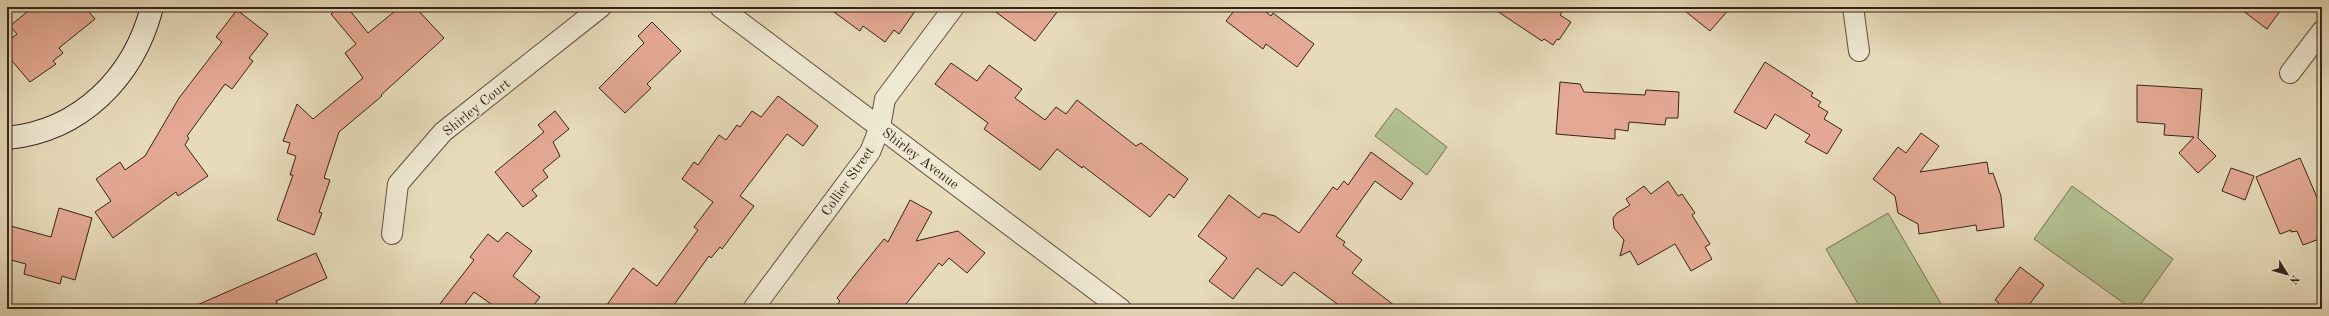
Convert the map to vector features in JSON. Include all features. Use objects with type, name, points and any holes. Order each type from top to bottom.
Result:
[{"type":"main road","points":[[7,138],[41,131],[87,110],[112,86],[134,55],[147,26],[152,7]]},
{"type":"street","name":"Shirley Court","points":[[392,234],[398,184],[443,132],[601,7]]},
{"type":"street","name":"Shirley Avenue","points":[[720,7],[1121,309]]},
{"type":"street","name":"Collier Street","points":[[753,309],[870,152],[880,127],[885,99],[954,7]]},
{"type":"street","points":[[1853,7],[1859,51]]},
{"type":"street","points":[[2290,73],[2322,31]]},
{"type":"green space","points":[[1396,108],[1447,147],[1427,175],[1375,136]]},
{"type":"green space","points":[[2072,186],[2173,259],[2137,309],[2132,309],[2034,239]]},
{"type":"green space","points":[[1888,213],[1944,309],[1861,309],[1826,249]]},
{"type":"building","points":[[33,7],[85,7],[95,19],[59,48],[63,53],[53,61],[56,64],[30,82],[7,55],[7,42],[17,34],[10,26]]},
{"type":"building","points":[[340,7],[347,7],[368,33],[400,7],[415,7],[444,38],[381,95],[382,96],[339,132],[324,178],[330,180],[319,212],[322,213],[314,235],[277,220],[293,175],[290,175],[296,156],[287,153],[290,143],[283,141],[297,104],[313,119],[363,78],[345,53],[356,44],[331,14]]},
{"type":"building","points":[[827,7],[918,7],[899,34],[894,30],[885,42],[863,26],[860,31]]},
{"type":"building","points":[[989,7],[1061,7],[1035,41]]},
{"type":"building","points":[[1237,7],[1260,7],[1271,16],[1273,13],[1314,44],[1297,67],[1266,44],[1263,49],[1226,21]]},
{"type":"building","points":[[1491,7],[1565,7],[1560,15],[1571,22],[1559,40],[1557,39],[1553,45],[1544,39],[1542,41]]},
{"type":"building","points":[[1680,7],[1731,7],[1710,31]]},
{"type":"building","points":[[2238,7],[2283,7],[2267,29]]},
{"type":"building","points":[[237,10],[268,34],[249,58],[253,61],[232,89],[225,84],[187,136],[189,138],[185,145],[208,176],[178,196],[176,192],[113,238],[95,212],[111,201],[96,179],[120,162],[125,170],[145,156],[179,98],[222,42],[216,37]]},
{"type":"building","points":[[652,22],[681,51],[647,84],[651,88],[625,113],[599,88],[644,43],[638,36]]},
{"type":"building","points":[[1765,62],[1813,93],[1811,96],[1821,102],[1818,106],[1828,112],[1824,119],[1842,130],[1827,154],[1805,142],[1810,135],[1775,114],[1766,129],[1734,112]]},
{"type":"building","points":[[951,63],[977,81],[989,65],[1022,89],[1015,98],[1045,120],[1056,107],[1066,114],[1077,100],[1136,146],[1141,143],[1188,179],[1174,198],[1169,194],[1150,217],[1083,166],[1082,168],[1057,149],[1040,170],[984,129],[988,123],[935,84]]},
{"type":"building","points":[[1560,82],[1580,84],[1584,92],[1645,95],[1646,90],[1679,92],[1678,118],[1666,118],[1665,125],[1629,122],[1628,131],[1615,129],[1615,139],[1556,134]]},
{"type":"building","points":[[2137,85],[2202,89],[2198,138],[2216,156],[2198,173],[2179,153],[2194,137],[2164,135],[2165,124],[2137,122]]},
{"type":"building","points":[[778,96],[818,126],[803,146],[787,134],[740,196],[754,206],[722,249],[720,247],[711,258],[709,256],[671,309],[604,309],[633,268],[657,286],[698,230],[694,227],[713,202],[682,179],[694,162],[698,165],[719,135],[726,140],[737,125],[740,127],[752,111],[761,117]]},
{"type":"building","points":[[555,111],[569,129],[553,142],[560,156],[543,170],[548,177],[532,190],[537,196],[523,207],[495,172],[544,132],[538,125]]},
{"type":"building","points":[[1921,133],[1939,146],[1920,172],[1987,162],[1989,174],[1993,173],[2001,196],[2004,227],[1977,231],[1976,225],[1919,234],[1918,224],[1898,213],[1895,196],[1873,179],[1898,147],[1906,153]]},
{"type":"building","points":[[1371,152],[1413,183],[1401,200],[1375,181],[1336,236],[1345,242],[1343,245],[1362,260],[1352,273],[1399,309],[1344,309],[1294,272],[1282,286],[1257,268],[1233,299],[1209,281],[1227,258],[1198,236],[1229,195],[1259,218],[1263,213],[1275,216],[1299,233],[1333,187],[1337,190],[1344,181],[1348,185]]},
{"type":"building","points":[[2300,158],[2322,209],[2322,238],[2303,245],[2297,231],[2291,232],[2291,230],[2280,234],[2256,177]]},
{"type":"building","points":[[2231,168],[2254,176],[2245,200],[2222,191]]},
{"type":"building","points":[[1668,181],[1678,196],[1682,194],[1695,213],[1692,215],[1710,244],[1705,247],[1712,259],[1691,271],[1675,244],[1638,265],[1630,251],[1620,256],[1624,240],[1614,228],[1613,218],[1617,213],[1630,205],[1626,199],[1644,186],[1651,194]]},
{"type":"building","points":[[910,200],[932,212],[916,241],[958,231],[985,253],[967,273],[949,258],[942,266],[939,263],[902,309],[834,309],[840,301],[837,298],[854,276],[884,239],[888,242]]},
{"type":"building","points":[[59,208],[92,218],[75,280],[62,276],[60,284],[24,274],[26,264],[7,259],[7,225],[51,237]]},
{"type":"building","points":[[507,232],[532,251],[513,276],[540,297],[531,309],[498,309],[474,292],[461,309],[436,309],[474,260],[470,257],[488,234],[498,242]]},
{"type":"building","points":[[316,253],[327,278],[276,301],[280,309],[188,309]]},
{"type":"building","points":[[2020,267],[2044,285],[2026,309],[1995,309],[1999,303],[1995,300]]}]
